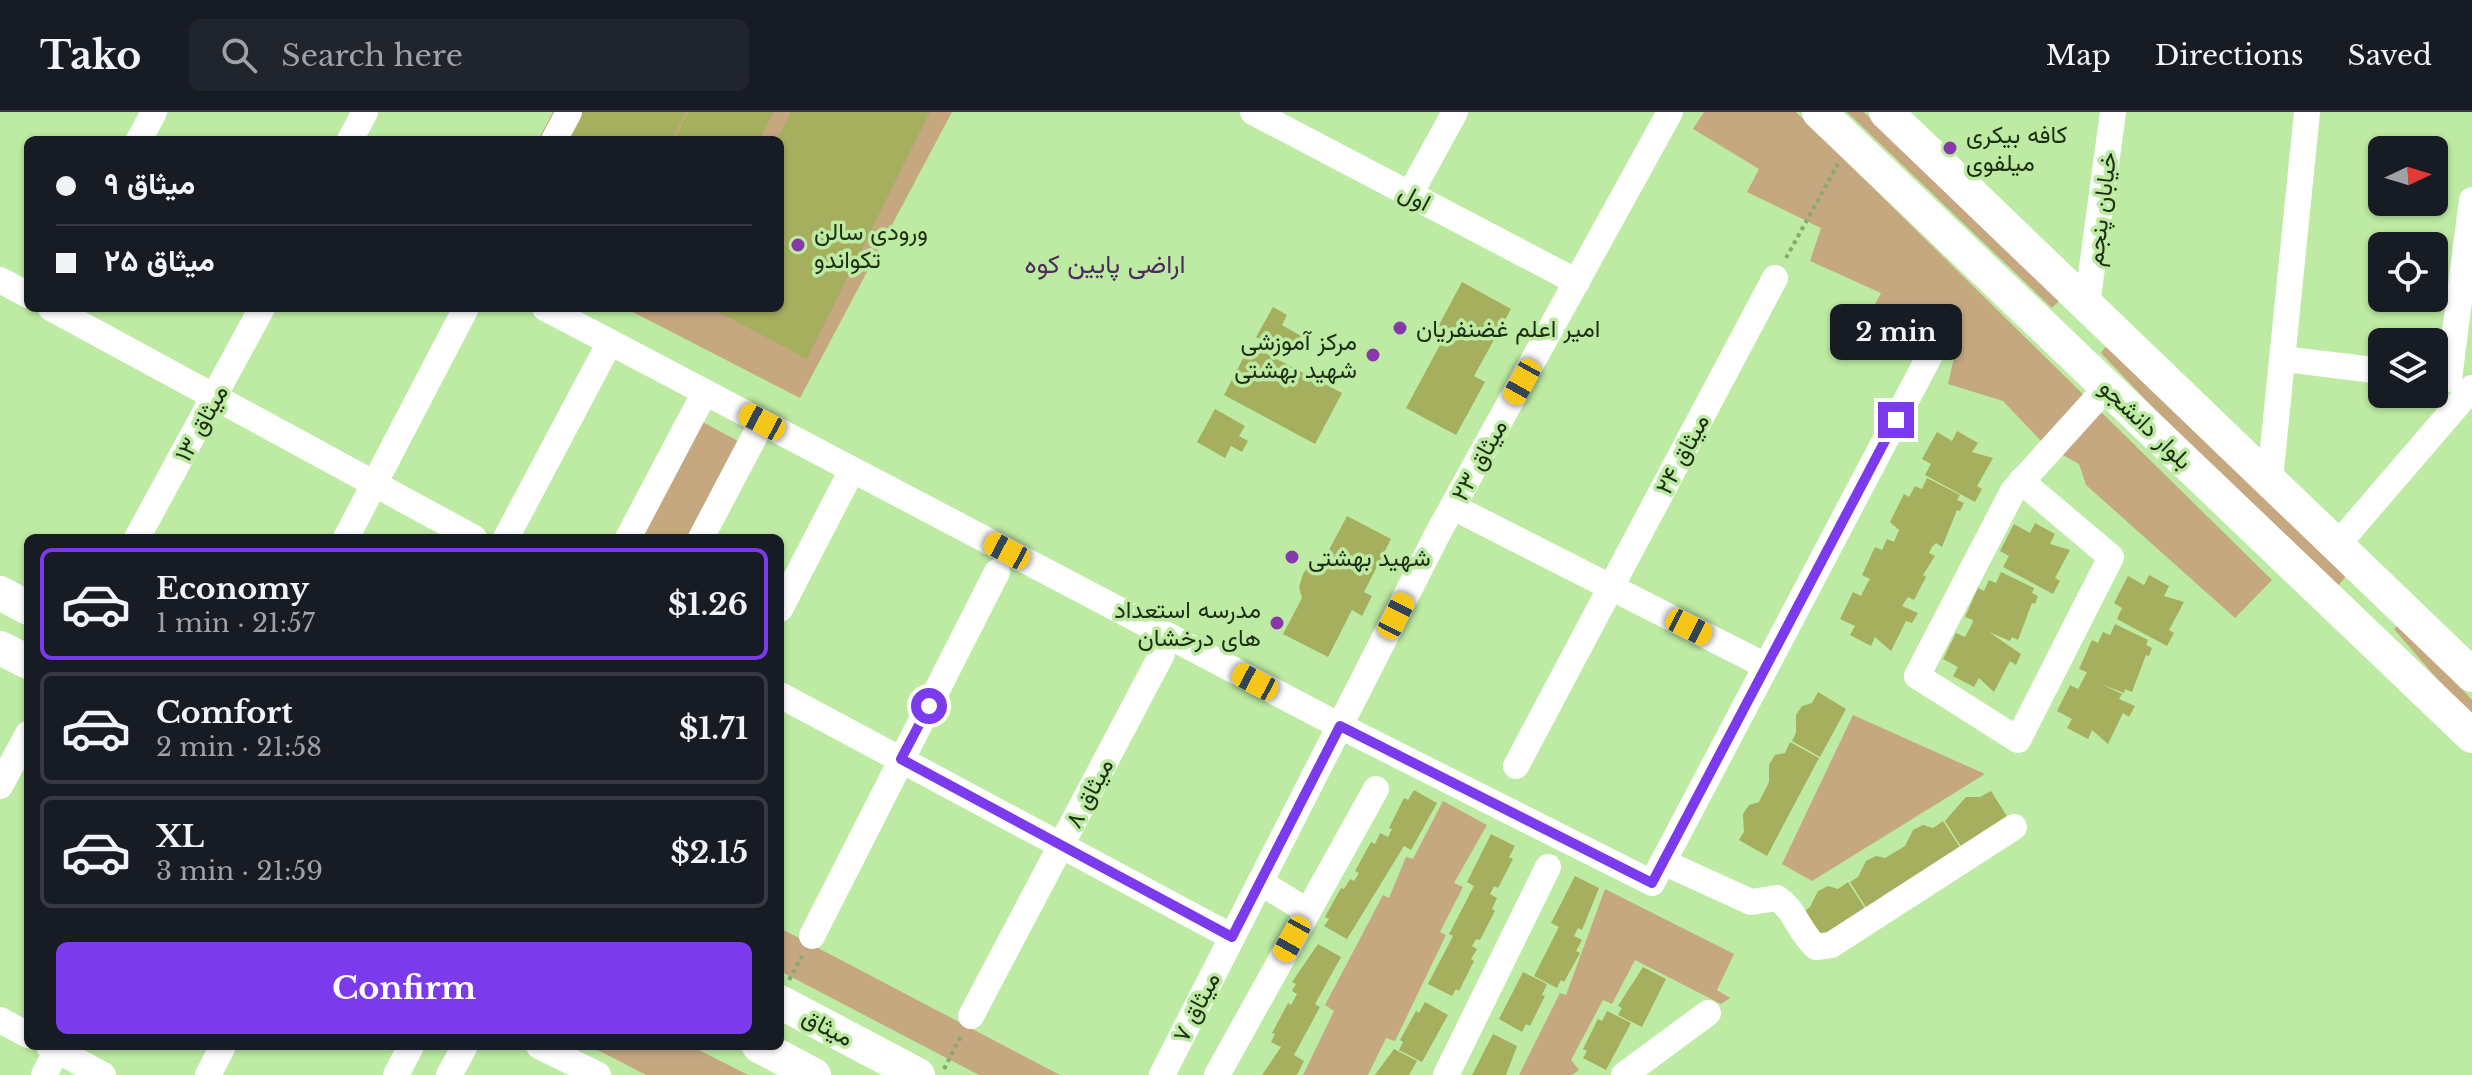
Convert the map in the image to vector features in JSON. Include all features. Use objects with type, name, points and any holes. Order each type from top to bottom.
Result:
[{"type":"main road","name":"بلوار دانشجو","points":[[1819,112],[2472,736]]},
{"type":"main road","name":"بلوار دانشجو","points":[[1902,118],[2087,305],[2471,673]]},
{"type":"main road","points":[[2058,341],[2087,305]]},
{"type":"main road","points":[[0,593],[24,606]]},
{"type":"main road","points":[[2361,629],[2391,596]]},
{"type":"main road","points":[[0,648],[24,660]]},
{"type":"main road","name":"میثاق","points":[[784,996],[918,1075]]},
{"type":"main road","name":"میثاق","points":[[767,1050],[814,1075]]},
{"type":"street","points":[[352,136],[365,112]]},
{"type":"street","points":[[556,136],[569,112]]},
{"type":"street","name":"اول","points":[[1253,112],[1577,282]]},
{"type":"street","points":[[1410,194],[1455,112]]},
{"type":"street","name":"میثاق ۲۳","points":[[1340,726],[1453,507],[1670,112]]},
{"type":"street","name":"خیابان پنجم","points":[[2087,305],[2113,112]]},
{"type":"street","points":[[2270,479],[2307,112]]},
{"type":"street","points":[[2338,544],[2457,382],[2472,200]]},
{"type":"street","name":"میثاق ۲۴","points":[[1516,766],[1775,278]]},
{"type":"street","points":[[0,280],[24,293]]},
{"type":"street","points":[[58,312],[467,534]]},
{"type":"street","name":"میثاق ۱۳","points":[[139,534],[260,312]]},
{"type":"street","points":[[348,534],[464,312]]},
{"type":"street","points":[[553,312],[1340,726],[1657,872],[1751,902],[1777,898],[1790,907],[1799,931],[1816,947],[1831,945],[2014,827]]},
{"type":"street","points":[[1657,872],[1939,338]]},
{"type":"street","points":[[508,534],[610,342]]},
{"type":"street","points":[[2284,359],[2368,369]]},
{"type":"street","points":[[2021,481],[2111,557],[2018,740],[1917,676],[2021,481],[2107,387]]},
{"type":"street","points":[[630,534],[705,392]]},
{"type":"street","points":[[703,534],[762,422]]},
{"type":"street","points":[[784,601],[852,470]]},
{"type":"street","points":[[1453,507],[1766,666]]},
{"type":"street","points":[[812,936],[997,572]]},
{"type":"street","name":"میثاق ۸","points":[[971,1016],[1162,654]]},
{"type":"street","points":[[784,697],[1232,937]]},
{"type":"street","name":"میثاق ۷","points":[[1162,1075],[1340,726]]},
{"type":"street","points":[[0,786],[24,741]]},
{"type":"street","points":[[1217,1075],[1376,789]]},
{"type":"street","points":[[1446,1075],[1548,867]]},
{"type":"street","points":[[1260,882],[1307,911]]},
{"type":"street","points":[[1624,1075],[1708,1013]]},
{"type":"street","points":[[0,1020],[24,1033]]},
{"type":"street","points":[[44,1075],[54,1050]]},
{"type":"street","points":[[60,1050],[103,1075]]},
{"type":"street","points":[[208,1075],[221,1050]]},
{"type":"street","points":[[396,1075],[409,1050]]},
{"type":"street","points":[[449,1075],[463,1050]]},
{"type":"street","points":[[547,1050],[598,1075]]},
{"type":"path","points":[[1775,278],[1850,142]]},
{"type":"path","points":[[784,993],[812,936]]},
{"type":"path","points":[[941,1075],[971,1016]]},
{"type":"shaded area","points":[[553,112],[952,112],[800,398],[633,312],[784,312],[784,136],[540,136]]},
{"type":"shaded area","points":[[1704,112],[1796,112],[2272,580],[2235,618],[2086,485],[2079,464],[2045,445],[2003,401],[1948,384],[1954,358],[1873,308],[1881,293],[1810,261],[1821,228],[1747,192],[1759,169],[1693,129]]},
{"type":"shaded area","points":[[1847,112],[1864,112],[2060,300],[2052,308]]},
{"type":"shaded area","points":[[2107,345],[2346,576],[2338,586],[2163,418],[2101,353]]},
{"type":"shaded area","points":[[699,420],[738,441],[689,534],[641,534]]},
{"type":"shaded area","points":[[2400,623],[2472,700],[2472,719],[2394,629]]},
{"type":"shaded area","points":[[1853,715],[1985,774],[1812,881],[1782,864]]},
{"type":"shaded area","points":[[1443,801],[1487,825],[1454,883],[1463,887],[1440,932],[1446,935],[1395,1041],[1386,1038],[1368,1075],[1303,1075],[1334,1011],[1325,1005],[1383,895],[1389,898],[1406,857],[1413,859]]},
{"type":"shaded area","points":[[1605,889],[1734,954],[1717,990],[1730,998],[1721,1004],[1635,960],[1612,1004],[1603,1000],[1571,1060],[1579,1070],[1572,1075],[1519,1075],[1560,993],[1566,995]]},
{"type":"shaded area","points":[[784,930],[1060,1075],[979,1075],[784,973]]},
{"type":"shaded area","points":[[598,1050],[699,1050],[748,1075],[646,1075]]},
{"type":"building","points":[[575,112],[686,112],[674,136],[563,136]]},
{"type":"building","points":[[688,112],[774,112],[761,136],[676,136]]},
{"type":"building","points":[[791,112],[930,112],[807,359],[719,312],[784,312],[784,136],[779,136]]},
{"type":"building","points":[[1462,282],[1511,309],[1474,376],[1485,382],[1456,435],[1406,408],[1441,343],[1432,338]]},
{"type":"building","points":[[1273,307],[1287,315],[1282,325],[1301,336],[1290,356],[1256,337]]},
{"type":"building","points":[[1250,345],[1342,393],[1315,444],[1224,395]]},
{"type":"building","points":[[1215,409],[1245,426],[1239,436],[1248,441],[1242,452],[1231,446],[1225,458],[1197,442]]},
{"type":"building","points":[[1957,431],[1978,443],[1972,452],[1993,458],[1977,486],[1982,489],[1975,502],[1925,475],[1931,464],[1922,459],[1937,432],[1952,441]]},
{"type":"building","points":[[1927,478],[1960,495],[1957,500],[1964,503],[1960,511],[1957,510],[1942,547],[1936,543],[1932,547],[1929,553],[1935,556],[1923,575],[1926,577],[1914,600],[1908,597],[1902,606],[1918,613],[1912,623],[1906,621],[1891,651],[1875,637],[1871,646],[1850,635],[1855,626],[1840,619],[1853,592],[1861,596],[1870,579],[1862,575],[1875,547],[1882,550],[1887,539],[1894,542],[1899,530],[1890,522],[1904,494],[1909,497],[1915,486],[1922,489]]},
{"type":"building","points":[[1347,516],[1391,539],[1364,592],[1372,596],[1362,616],[1352,610],[1328,657],[1283,634],[1302,598],[1299,587],[1303,574],[1309,565],[1323,561]]},
{"type":"building","points":[[2035,523],[2055,534],[2050,544],[2070,550],[2055,578],[2060,581],[2053,594],[2003,567],[2009,556],[2000,551],[2014,524],[2030,533]]},
{"type":"building","points":[[2001,572],[2034,588],[2032,593],[2038,596],[2035,604],[2032,603],[2018,640],[2012,637],[2010,641],[1989,632],[2021,654],[2016,665],[2010,661],[1994,692],[1979,678],[1974,687],[1953,676],[1958,667],[1943,659],[1956,633],[1965,637],[1972,624],[1973,620],[1965,617],[1978,588],[1984,591],[1989,580],[1996,583]]},
{"type":"building","points":[[2149,575],[2169,586],[2164,596],[2184,602],[2169,630],[2174,633],[2167,646],[2117,619],[2122,608],[2114,603],[2128,576],[2144,585]]},
{"type":"building","points":[[2115,624],[2148,640],[2146,645],[2152,648],[2149,656],[2146,655],[2132,692],[2125,689],[2124,693],[2101,684],[2122,694],[2119,699],[2135,706],[2129,717],[2123,713],[2108,744],[2092,730],[2088,739],[2067,728],[2072,719],[2057,711],[2070,685],[2078,689],[2087,672],[2079,669],[2092,640],[2098,643],[2103,632],[2110,635]]},
{"type":"building","points":[[1818,692],[1846,709],[1820,757],[1792,741],[1796,733],[1796,715],[1802,706],[1812,703]]},
{"type":"building","points":[[1790,742],[1819,758],[1767,856],[1739,840],[1744,832],[1743,814],[1749,805],[1759,802],[1769,782],[1769,765],[1775,755],[1785,753]]},
{"type":"building","points":[[1414,790],[1437,803],[1411,850],[1404,846],[1347,939],[1324,926],[1329,919],[1325,917],[1341,888],[1344,889],[1350,879],[1354,881],[1359,873],[1355,871],[1371,842],[1375,844],[1380,833],[1388,837],[1392,829],[1389,828],[1404,798],[1408,800]]},
{"type":"building","points":[[1991,791],[2008,818],[1962,848],[1945,821],[1966,797],[1980,797]]},
{"type":"building","points":[[1943,821],[1961,849],[1867,909],[1850,882],[1858,877],[1866,861],[1876,856],[1885,858],[1905,846],[1913,830],[1923,825],[1933,828]]},
{"type":"building","points":[[1491,834],[1515,846],[1509,857],[1513,859],[1498,888],[1494,886],[1490,894],[1497,898],[1492,909],[1495,911],[1480,940],[1476,939],[1472,946],[1477,949],[1471,959],[1474,961],[1459,991],[1456,989],[1452,996],[1428,984],[1474,886],[1467,882]]},
{"type":"building","points":[[1575,876],[1599,888],[1582,930],[1578,928],[1574,936],[1582,940],[1576,951],[1580,953],[1564,982],[1561,980],[1557,988],[1534,976],[1559,927],[1551,923]]},
{"type":"building","points":[[1848,882],[1866,910],[1819,940],[1802,913],[1810,907],[1818,891],[1828,886],[1838,889]]},
{"type":"building","points":[[1318,944],[1341,957],[1315,1004],[1320,1007],[1294,1055],[1304,1061],[1297,1075],[1262,1075],[1281,1047],[1271,1042],[1275,1034],[1272,1033],[1288,1003],[1291,1005],[1297,994],[1292,991],[1296,984],[1292,982]]},
{"type":"building","points":[[1643,967],[1666,979],[1642,1027],[1618,1015],[1622,1008],[1618,1006]]},
{"type":"building","points":[[1523,972],[1547,984],[1542,995],[1545,996],[1530,1026],[1526,1024],[1522,1032],[1499,1019]]},
{"type":"building","points":[[1425,1002],[1448,1015],[1422,1062],[1399,1050],[1403,1042],[1400,1040],[1416,1011],[1419,1013]]},
{"type":"building","points":[[1607,1011],[1631,1023],[1606,1070],[1583,1058],[1587,1051],[1583,1049],[1598,1019],[1602,1021]]},
{"type":"building","points":[[1493,1034],[1517,1046],[1506,1075],[1472,1075]]},
{"type":"building","points":[[1394,1049],[1417,1061],[1409,1075],[1375,1075]]},
{"type":"place","name":"کافه بیکری میلفوی","points":[[1950,148]]},
{"type":"place","name":"ورودی سالن تکواندو","points":[[798,245]]},
{"type":"place","name":"امیر اعلم غضنفریان","points":[[1400,328]]},
{"type":"place","name":"مرکز آموزشی شهید بهشتی","points":[[1373,355]]},
{"type":"place","name":"شهید بهشتی","points":[[1292,557]]},
{"type":"place","name":"مدرسه استعداد های درخشان","points":[[1277,623]]},
{"type":"district","name":"اراضی پایین کوه","points":[[1105,264]]},
{"type":"route","points":[[929,706],[901,759],[1232,937],[1340,726],[1652,883],[1896,420]]}]
